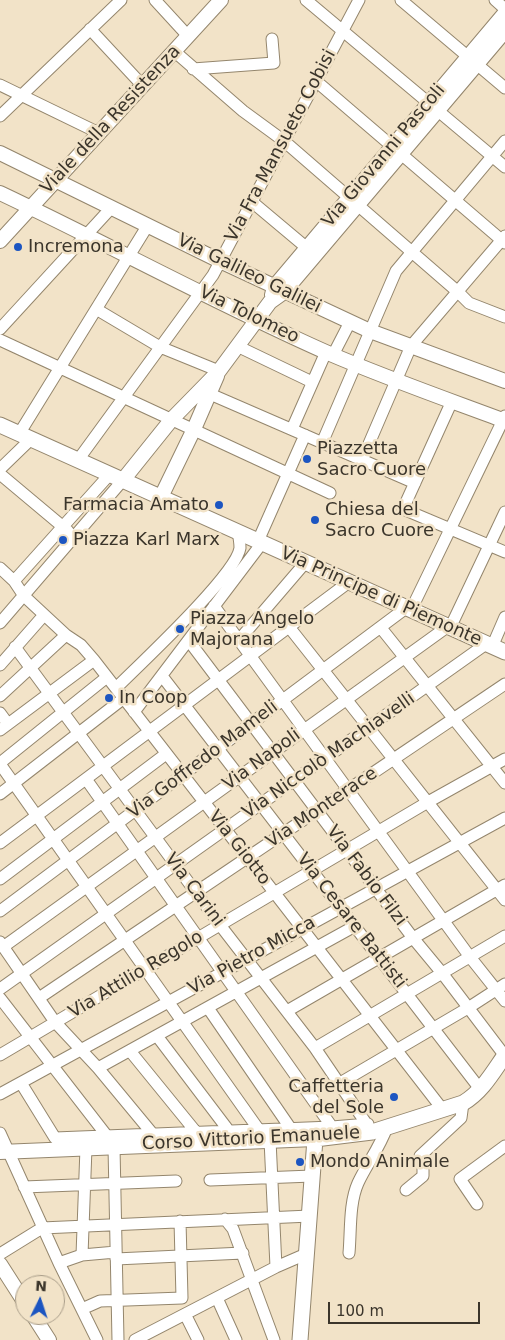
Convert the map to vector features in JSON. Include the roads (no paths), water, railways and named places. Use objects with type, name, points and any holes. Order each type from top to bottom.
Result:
[{"type":"main road","name":"Via Principe di Piemonte","points":[[0,425],[494,648]]},
{"type":"main road","name":"Corso Vittorio Emanuele","points":[[315,1139],[370,1128],[387,1127],[463,1103],[480,1089],[505,1056]]},
{"type":"main road","points":[[300,1340],[315,1139]]},
{"type":"street","points":[[0,116],[121,0]]},
{"type":"street","points":[[155,0],[188,36]]},
{"type":"street","name":"Viale della Resistenza","points":[[0,241],[221,0]]},
{"type":"street","points":[[306,0],[505,167]]},
{"type":"street","name":"Via Fra Mansueto Cobisi","points":[[78,460],[213,275],[359,0]]},
{"type":"street","points":[[401,0],[505,88]]},
{"type":"street","points":[[495,0],[505,9]]},
{"type":"street","name":"Via Giovanni Pascoli","points":[[279,290],[473,60],[505,13]]},
{"type":"street","points":[[90,29],[143,86]]},
{"type":"street","name":"Via Giovanni Pascoli","points":[[473,60],[505,31]]},
{"type":"street","points":[[193,69],[274,62],[272,39]]},
{"type":"street","points":[[174,51],[243,112],[284,141],[469,303],[505,317]]},
{"type":"street","points":[[316,81],[455,201],[504,240],[411,346],[362,460]]},
{"type":"street","points":[[0,85],[99,133]]},
{"type":"street","points":[[322,442],[396,270],[505,141]]},
{"type":"street","name":"Via Galileo Galilei","points":[[0,153],[279,290],[370,331],[505,381]]},
{"type":"street","name":"Via Tolomeo","points":[[0,193],[257,320],[330,353],[397,381],[504,419]]},
{"type":"street","points":[[251,201],[307,248]]},
{"type":"street","name":"Via Giovanni Pascoli","points":[[116,477],[219,371],[279,290],[307,248],[354,201]]},
{"type":"street","points":[[0,328],[112,207]]},
{"type":"street","points":[[0,469],[25,436],[60,368],[148,225]]},
{"type":"street","points":[[96,309],[160,347],[219,371],[208,399],[161,497]]},
{"type":"street","points":[[292,429],[312,382],[350,322]]},
{"type":"street","points":[[0,340],[330,493]]},
{"type":"street","points":[[237,346],[312,382]]},
{"type":"street","points":[[191,399],[208,399],[292,429],[415,483]]},
{"type":"street","points":[[452,401],[403,509],[505,552]]},
{"type":"street","points":[[409,609],[504,419]]},
{"type":"street","points":[[134,712],[164,679],[217,609],[260,542],[305,435]]},
{"type":"street","points":[[0,474],[75,537]]},
{"type":"street","points":[[5,575],[116,477]]},
{"type":"street","points":[[0,623],[75,537],[116,477]]},
{"type":"street","points":[[449,627],[505,512]]},
{"type":"street","points":[[116,688],[191,612],[231,568],[240,548],[238,532]]},
{"type":"street","points":[[239,640],[305,562]]},
{"type":"street","name":"Via Giotto","points":[[5,575],[24,596],[66,635],[81,644],[108,677],[442,1110]]},
{"type":"street","points":[[0,843],[349,582]]},
{"type":"street","points":[[217,609],[470,957],[501,987],[505,1001]]},
{"type":"street","name":"Via Goffredo Mameli","points":[[0,911],[283,700],[409,609]]},
{"type":"street","points":[[0,665],[44,615]]},
{"type":"street","points":[[494,648],[505,617]]},
{"type":"street","points":[[289,627],[460,843],[501,887],[505,900]]},
{"type":"street","name":"Via Napoli","points":[[2,944],[86,887],[304,729],[449,627]]},
{"type":"street","points":[[381,628],[505,784]]},
{"type":"street","points":[[0,696],[66,635]]},
{"type":"street","name":"Via Fabio Filzi","points":[[191,643],[346,850],[505,1056]]},
{"type":"street","name":"Via Carini","points":[[15,648],[220,925],[315,1048],[370,1128]]},
{"type":"street","name":"Via Niccolò Machiavelli","points":[[0,989],[427,686],[494,648]]},
{"type":"street","points":[[0,713],[4,727],[94,660]]},
{"type":"street","points":[[108,677],[0,764],[259,1130]]},
{"type":"street","name":"Via Cesare Battisti","points":[[164,679],[480,1089]]},
{"type":"street","name":"Via Monterace","points":[[39,998],[453,719],[504,688]]},
{"type":"street","points":[[0,794],[124,698]]},
{"type":"street","points":[[0,878],[166,754]]},
{"type":"street","name":"Via Attilio Regolo","points":[[0,1055],[346,850],[505,759]]},
{"type":"street","points":[[86,778],[332,1127]]},
{"type":"street","name":"Via Pietro Micca","points":[[0,1094],[505,818]]},
{"type":"street","points":[[286,1011],[501,887]]},
{"type":"street","points":[[98,1068],[355,926]]},
{"type":"street","points":[[315,1048],[505,936]]},
{"type":"street","points":[[2,944],[55,1022],[98,1068],[155,1137]]},
{"type":"street","points":[[340,1083],[501,987]]},
{"type":"street","points":[[0,998],[110,1142],[116,1225],[118,1340]]},
{"type":"street","points":[[208,1008],[291,1129]]},
{"type":"street","points":[[157,1036],[229,1131]]},
{"type":"street","points":[[130,1051],[196,1132]]},
{"type":"street","points":[[22,1083],[56,1138],[110,1142],[196,1132],[332,1127],[370,1128]]},
{"type":"street","points":[[406,1190],[423,1176],[420,1156],[461,1118],[463,1103]]},
{"type":"street","points":[[349,1253],[352,1218],[358,1184],[383,1139],[387,1127]]},
{"type":"street","points":[[0,1133],[5,1152],[24,1187],[59,1264],[97,1340]]},
{"type":"street","name":"Corso Vittorio Emanuele","points":[[5,1152],[86,1148],[110,1142],[315,1139]]},
{"type":"street","points":[[270,1140],[276,1267]]},
{"type":"street","points":[[477,1204],[460,1179],[505,1146]]},
{"type":"street","points":[[82,1255],[86,1148]]},
{"type":"street","points":[[210,1180],[312,1176]]},
{"type":"street","points":[[24,1187],[176,1182]]},
{"type":"street","points":[[0,1254],[42,1228],[310,1216]]},
{"type":"street","points":[[225,1219],[233,1229],[243,1253],[274,1340]]},
{"type":"street","points":[[82,1310],[100,1301],[182,1298],[180,1221]]},
{"type":"street","points":[[59,1264],[82,1255],[181,1257],[243,1253]]},
{"type":"street","points":[[135,1340],[276,1267],[306,1254]]},
{"type":"street","points":[[0,1264],[15,1287]]},
{"type":"street","points":[[217,1298],[236,1340]]},
{"type":"street","points":[[186,1314],[198,1340]]},
{"type":"street","points":[[39,1325],[49,1340]]},
{"type":"place","name":"Incremona","points":[[18,247]]},
{"type":"place","name":"Piazzetta Sacro Cuore","points":[[307,459]]},
{"type":"place","name":"Farmacia Amato","points":[[219,505]]},
{"type":"place","name":"Chiesa del Sacro Cuore","points":[[315,520]]},
{"type":"place","name":"Piazza Karl Marx","points":[[63,540]]},
{"type":"place","name":"Piazza Angelo Majorana","points":[[180,629]]},
{"type":"place","name":"In Coop","points":[[109,698]]},
{"type":"place","name":"Caffetteria del Sole","points":[[394,1097]]},
{"type":"place","name":"Mondo Animale","points":[[300,1162]]}]
